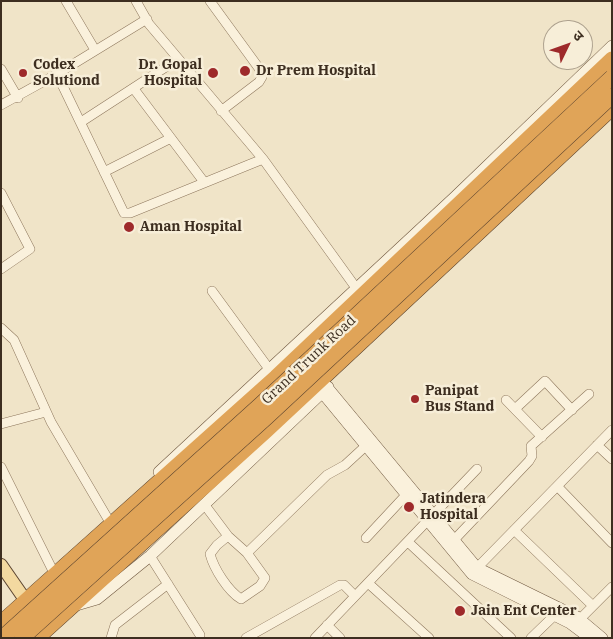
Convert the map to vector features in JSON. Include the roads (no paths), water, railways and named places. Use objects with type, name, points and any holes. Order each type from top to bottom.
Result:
[{"type":"highway","points":[[1,623],[156,484],[359,291],[612,59]]},
{"type":"highway","name":"Grand Trunk Road","points":[[2,638],[267,398],[612,77]]},
{"type":"highway","points":[[43,636],[72,607],[180,510],[322,386],[607,112],[579,90]]},
{"type":"highway","name":"Grand Trunk Road","points":[[22,638],[267,417],[612,96]]},
{"type":"highway","points":[[156,484],[180,510]]},
{"type":"main road","points":[[1,565],[26,601]]},
{"type":"street","points":[[66,1],[95,50]]},
{"type":"street","points":[[136,1],[146,19],[263,160],[359,291],[612,46]]},
{"type":"street","points":[[210,1],[261,71],[262,77],[260,82],[221,111]]},
{"type":"street","points":[[1,105],[18,98],[146,19]]},
{"type":"street","points":[[81,122],[178,59]]},
{"type":"street","points":[[1,69],[18,98]]},
{"type":"street","points":[[57,74],[123,212],[127,213],[263,160]]},
{"type":"street","points":[[134,89],[204,182]]},
{"type":"street","points":[[104,172],[171,138]]},
{"type":"street","points":[[1,193],[30,249],[1,269]]},
{"type":"street","points":[[86,548],[89,537],[108,519],[273,373],[212,291]]},
{"type":"street","points":[[1,328],[10,333],[14,340],[46,412],[68,453],[108,519]]},
{"type":"street","points":[[515,409],[545,381],[572,410]]},
{"type":"street","points":[[72,607],[97,599],[150,556],[322,386],[474,571],[558,612],[602,638]]},
{"type":"street","points":[[454,540],[529,462],[532,456],[531,446],[589,394]]},
{"type":"street","points":[[506,400],[542,437]]},
{"type":"street","points":[[1,424],[46,412]]},
{"type":"street","points":[[474,571],[612,430]]},
{"type":"street","points":[[369,443],[406,495],[454,540],[474,571]]},
{"type":"street","points":[[247,553],[328,474],[345,465],[369,443]]},
{"type":"street","points":[[597,445],[612,459]]},
{"type":"street","points":[[1,467],[55,575]]},
{"type":"street","points":[[315,638],[477,469]]},
{"type":"street","points":[[557,486],[612,543]]},
{"type":"street","points":[[366,538],[406,495]]},
{"type":"street","points":[[204,504],[228,536],[247,553],[265,578],[260,586],[241,599],[221,574],[210,554],[228,536]]},
{"type":"street","points":[[514,530],[592,605]]},
{"type":"street","points":[[408,542],[511,638]]},
{"type":"street","points":[[150,556],[200,635]]},
{"type":"street","points":[[111,638],[115,625],[168,584]]},
{"type":"street","points":[[368,584],[429,638]]},
{"type":"street","points":[[246,638],[259,635],[340,585],[344,585],[355,596]]},
{"type":"street","points":[[577,623],[592,605],[612,587]]},
{"type":"street","points":[[531,638],[558,612]]},
{"type":"street","points":[[577,623],[590,638]]},
{"type":"street","points":[[327,625],[340,638]]},
{"type":"place","name":"Dr Prem Hospital","points":[[245,71]]},
{"type":"place","name":"Codex Solutiond","points":[[23,73]]},
{"type":"place","name":"Dr. Gopal Hospital","points":[[213,73]]},
{"type":"place","name":"Aman Hospital","points":[[129,227]]},
{"type":"place","name":"Panipat Bus Stand","points":[[415,399]]},
{"type":"place","name":"Jatindera Hospital","points":[[409,507]]},
{"type":"place","name":"Jain Ent Center","points":[[460,611]]}]
